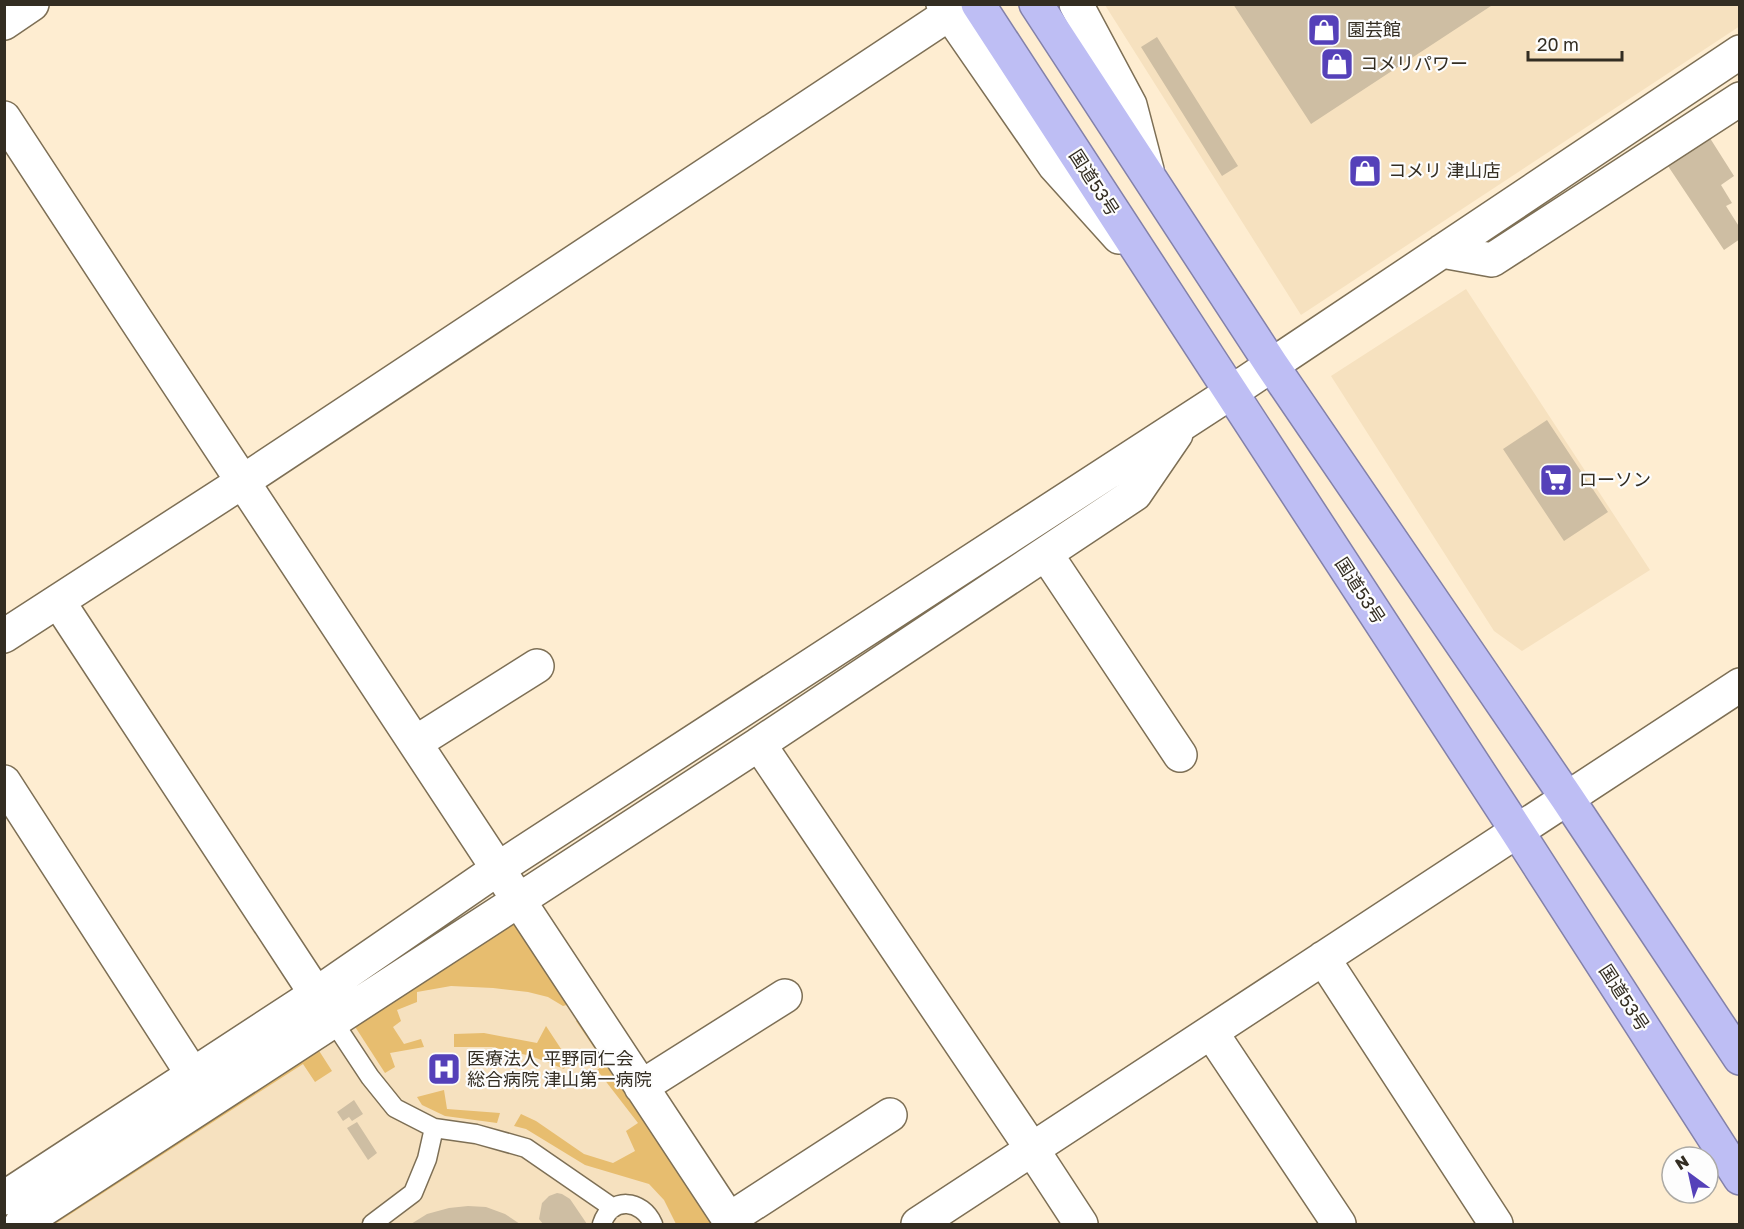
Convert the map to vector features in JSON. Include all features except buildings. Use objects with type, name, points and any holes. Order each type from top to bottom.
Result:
[{"type":"highway","points":[[1001,4],[1005,18],[1084,137],[1158,281]]},
{"type":"highway","points":[[1036,4],[1271,364],[1567,798],[1740,1058]]},
{"type":"highway","name":"国道53号","points":[[958,7],[1158,281],[1740,1178]]},
{"type":"street","points":[[4,23],[32,4]]},
{"type":"street","points":[[1076,4],[1130,105],[1149,178]]},
{"type":"street","points":[[4,636],[242,482],[958,7]]},
{"type":"street","points":[[4,1198],[316,994],[499,868],[1230,393],[1740,52]]},
{"type":"street","points":[[1442,251],[1492,260],[1740,99]]},
{"type":"street","points":[[4,118],[730,1222],[890,1115]]},
{"type":"street","points":[[21,1224],[759,744],[1135,494],[1184,423]]},
{"type":"street","points":[[1046,554],[1180,755]]},
{"type":"street","points":[[58,601],[316,994]]},
{"type":"street","points":[[416,743],[537,666]]},
{"type":"street","points":[[918,1224],[1740,685]]},
{"type":"street","points":[[759,744],[1080,1224]]},
{"type":"street","points":[[4,782],[193,1075]]},
{"type":"street","points":[[1323,958],[1496,1224]]},
{"type":"street","points":[[641,1087],[785,996]]},
{"type":"street","points":[[1211,1032],[1340,1224]]},
{"type":"lane","points":[[316,994],[370,1077],[395,1108],[434,1128],[476,1134],[526,1148],[613,1208]]},
{"type":"lane","points":[[372,1224],[413,1193],[427,1159],[434,1128]]},
{"type":"lane","points":[[602,1224],[607,1214],[613,1208],[621,1205],[637,1206],[644,1211],[653,1224]]},
{"type":"shaded area","name":"コメリ 津山店","points":[[1739,4],[1740,26],[1301,315],[1105,5]]},
{"type":"shaded area","points":[[1466,289],[1650,570],[1522,651],[1494,631],[1331,376]]},
{"type":"shaded area","name":"医療法人 平野同仁会 総合病院 津山第一病院","points":[[510,913],[719,1224],[34,1224]]},
{"type":"shaded area","points":[[514,919],[570,1004],[563,1006],[548,997],[493,988],[451,986],[417,992],[417,1002],[397,1010],[401,1021],[393,1027],[404,1044],[421,1039],[424,1047],[390,1053],[395,1067],[385,1073],[352,1022]]},
{"type":"shaded area","points":[[581,1018],[713,1224],[676,1224],[664,1200],[649,1184],[585,1165],[526,1129],[514,1126],[521,1114],[536,1121],[584,1154],[613,1163],[635,1151],[626,1131],[638,1123],[597,1070],[605,1064],[576,1021]]},
{"type":"shaded area","points":[[546,1026],[569,1061],[564,1069],[531,1056],[492,1047],[454,1047],[454,1034],[484,1033],[537,1043]]},
{"type":"shaded area","points":[[316,1046],[332,1071],[315,1082],[303,1064],[55,1224],[41,1224]]},
{"type":"shaded area","points":[[444,1090],[447,1109],[500,1113],[497,1123],[445,1116],[422,1105],[417,1097]]},
{"type":"place","name":"園芸館","points":[[1324,30]]},
{"type":"place","name":"コメリパワー","points":[[1337,64]]},
{"type":"place","name":"コメリ 津山店","points":[[1365,171]]},
{"type":"place","name":"ローソン","points":[[1556,480]]},
{"type":"place","name":"医療法人 平野同仁会 総合病院 津山第一病院","points":[[444,1069]]}]
